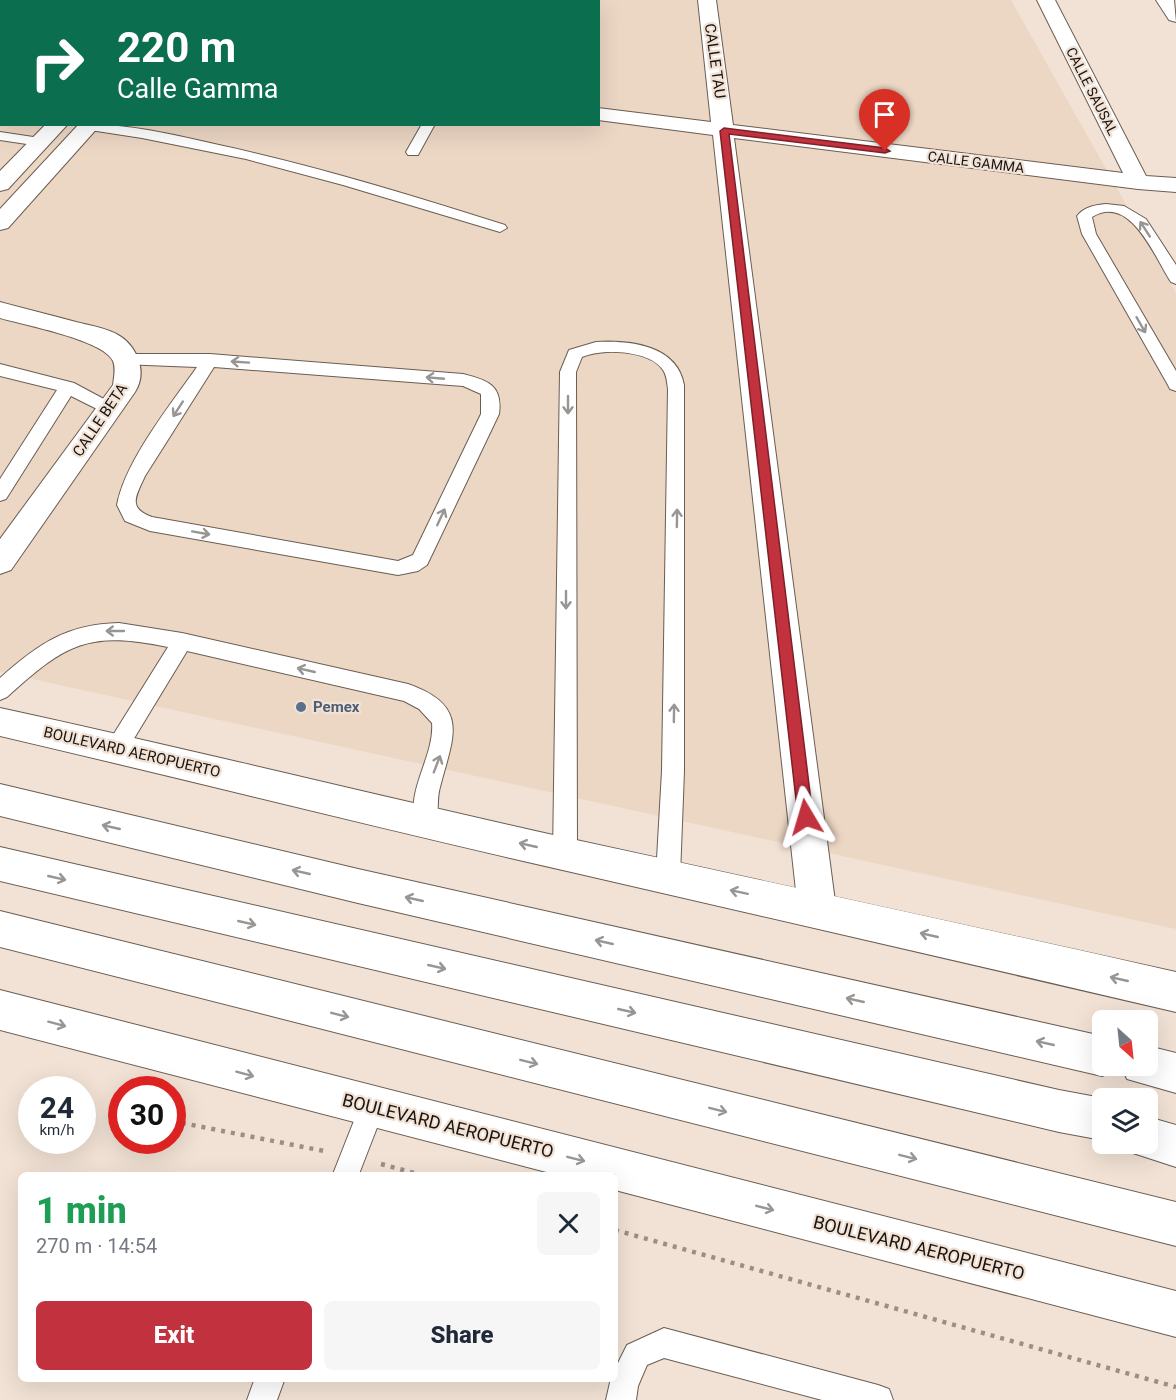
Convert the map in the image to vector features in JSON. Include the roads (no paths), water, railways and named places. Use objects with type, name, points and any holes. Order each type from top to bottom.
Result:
[{"type":"main road","name":"CALLE TAU","points":[[707,0],[817,909]]},
{"type":"main road","name":"CALLE SAUSAL","points":[[1046,0],[1138,182]]},
{"type":"main road","points":[[1165,0],[1176,16]]},
{"type":"main road","name":"CALLE GAMMA","points":[[600,114],[1176,185]]},
{"type":"main road","points":[[0,183],[56,126]]},
{"type":"main road","points":[[0,223],[90,126]]},
{"type":"main road","points":[[0,310],[104,338],[118,348],[127,360]]},
{"type":"main road","name":"CALLE BETA","points":[[0,562],[126,386],[129,371],[127,360]]},
{"type":"main road","name":"BOULEVARD AEROPUERTO","points":[[0,722],[565,854],[817,909],[1176,992]]},
{"type":"main road","points":[[0,800],[358,886],[1092,1054]]},
{"type":"main road","points":[[0,864],[1092,1117]]},
{"type":"main road","points":[[0,929],[1176,1224]]},
{"type":"main road","name":"BOULEVARD AEROPUERTO","points":[[2,1012],[1176,1314]]},
{"type":"main road","points":[[1158,1069],[1176,1073]]},
{"type":"main road","points":[[1059,1111],[1092,1121]]},
{"type":"main road","points":[[1158,1129],[1176,1132]]},
{"type":"main road","points":[[1158,1141],[1176,1146]]},
{"type":"lane","points":[[97,126],[188,142],[296,167],[500,228]]},
{"type":"lane","points":[[412,152],[428,126]]},
{"type":"lane","points":[[0,136],[40,142]]},
{"type":"lane","points":[[1176,279],[1142,223],[1132,213],[1111,208],[1092,210],[1084,216],[1089,234],[1176,385]]},
{"type":"lane","points":[[565,854],[568,372],[575,354],[589,348],[599,346],[640,350],[654,354],[668,364],[675,379],[677,398],[673,771],[668,876]]},
{"type":"lane","points":[[127,360],[210,360],[463,380],[479,384],[488,390],[492,400],[490,414],[420,560],[411,566],[398,568],[150,524],[128,513],[126,503],[137,473],[210,360]]},
{"type":"lane","points":[[0,370],[68,387],[109,410]]},
{"type":"lane","points":[[0,494],[68,387]]},
{"type":"lane","points":[[0,691],[62,643],[82,635],[105,631],[126,631],[408,693],[423,699],[435,709],[445,739],[428,790],[426,821]]},
{"type":"lane","points":[[116,748],[181,643]]},
{"type":"lane","points":[[0,668],[22,672]]},
{"type":"lane","points":[[349,1166],[372,1107]]},
{"type":"lane","points":[[621,1400],[623,1385],[637,1355],[664,1343],[878,1400]]},
{"type":"lane","points":[[262,1400],[269,1382]]},
{"type":"place","name":"Pemex","points":[[301,707]]}]
